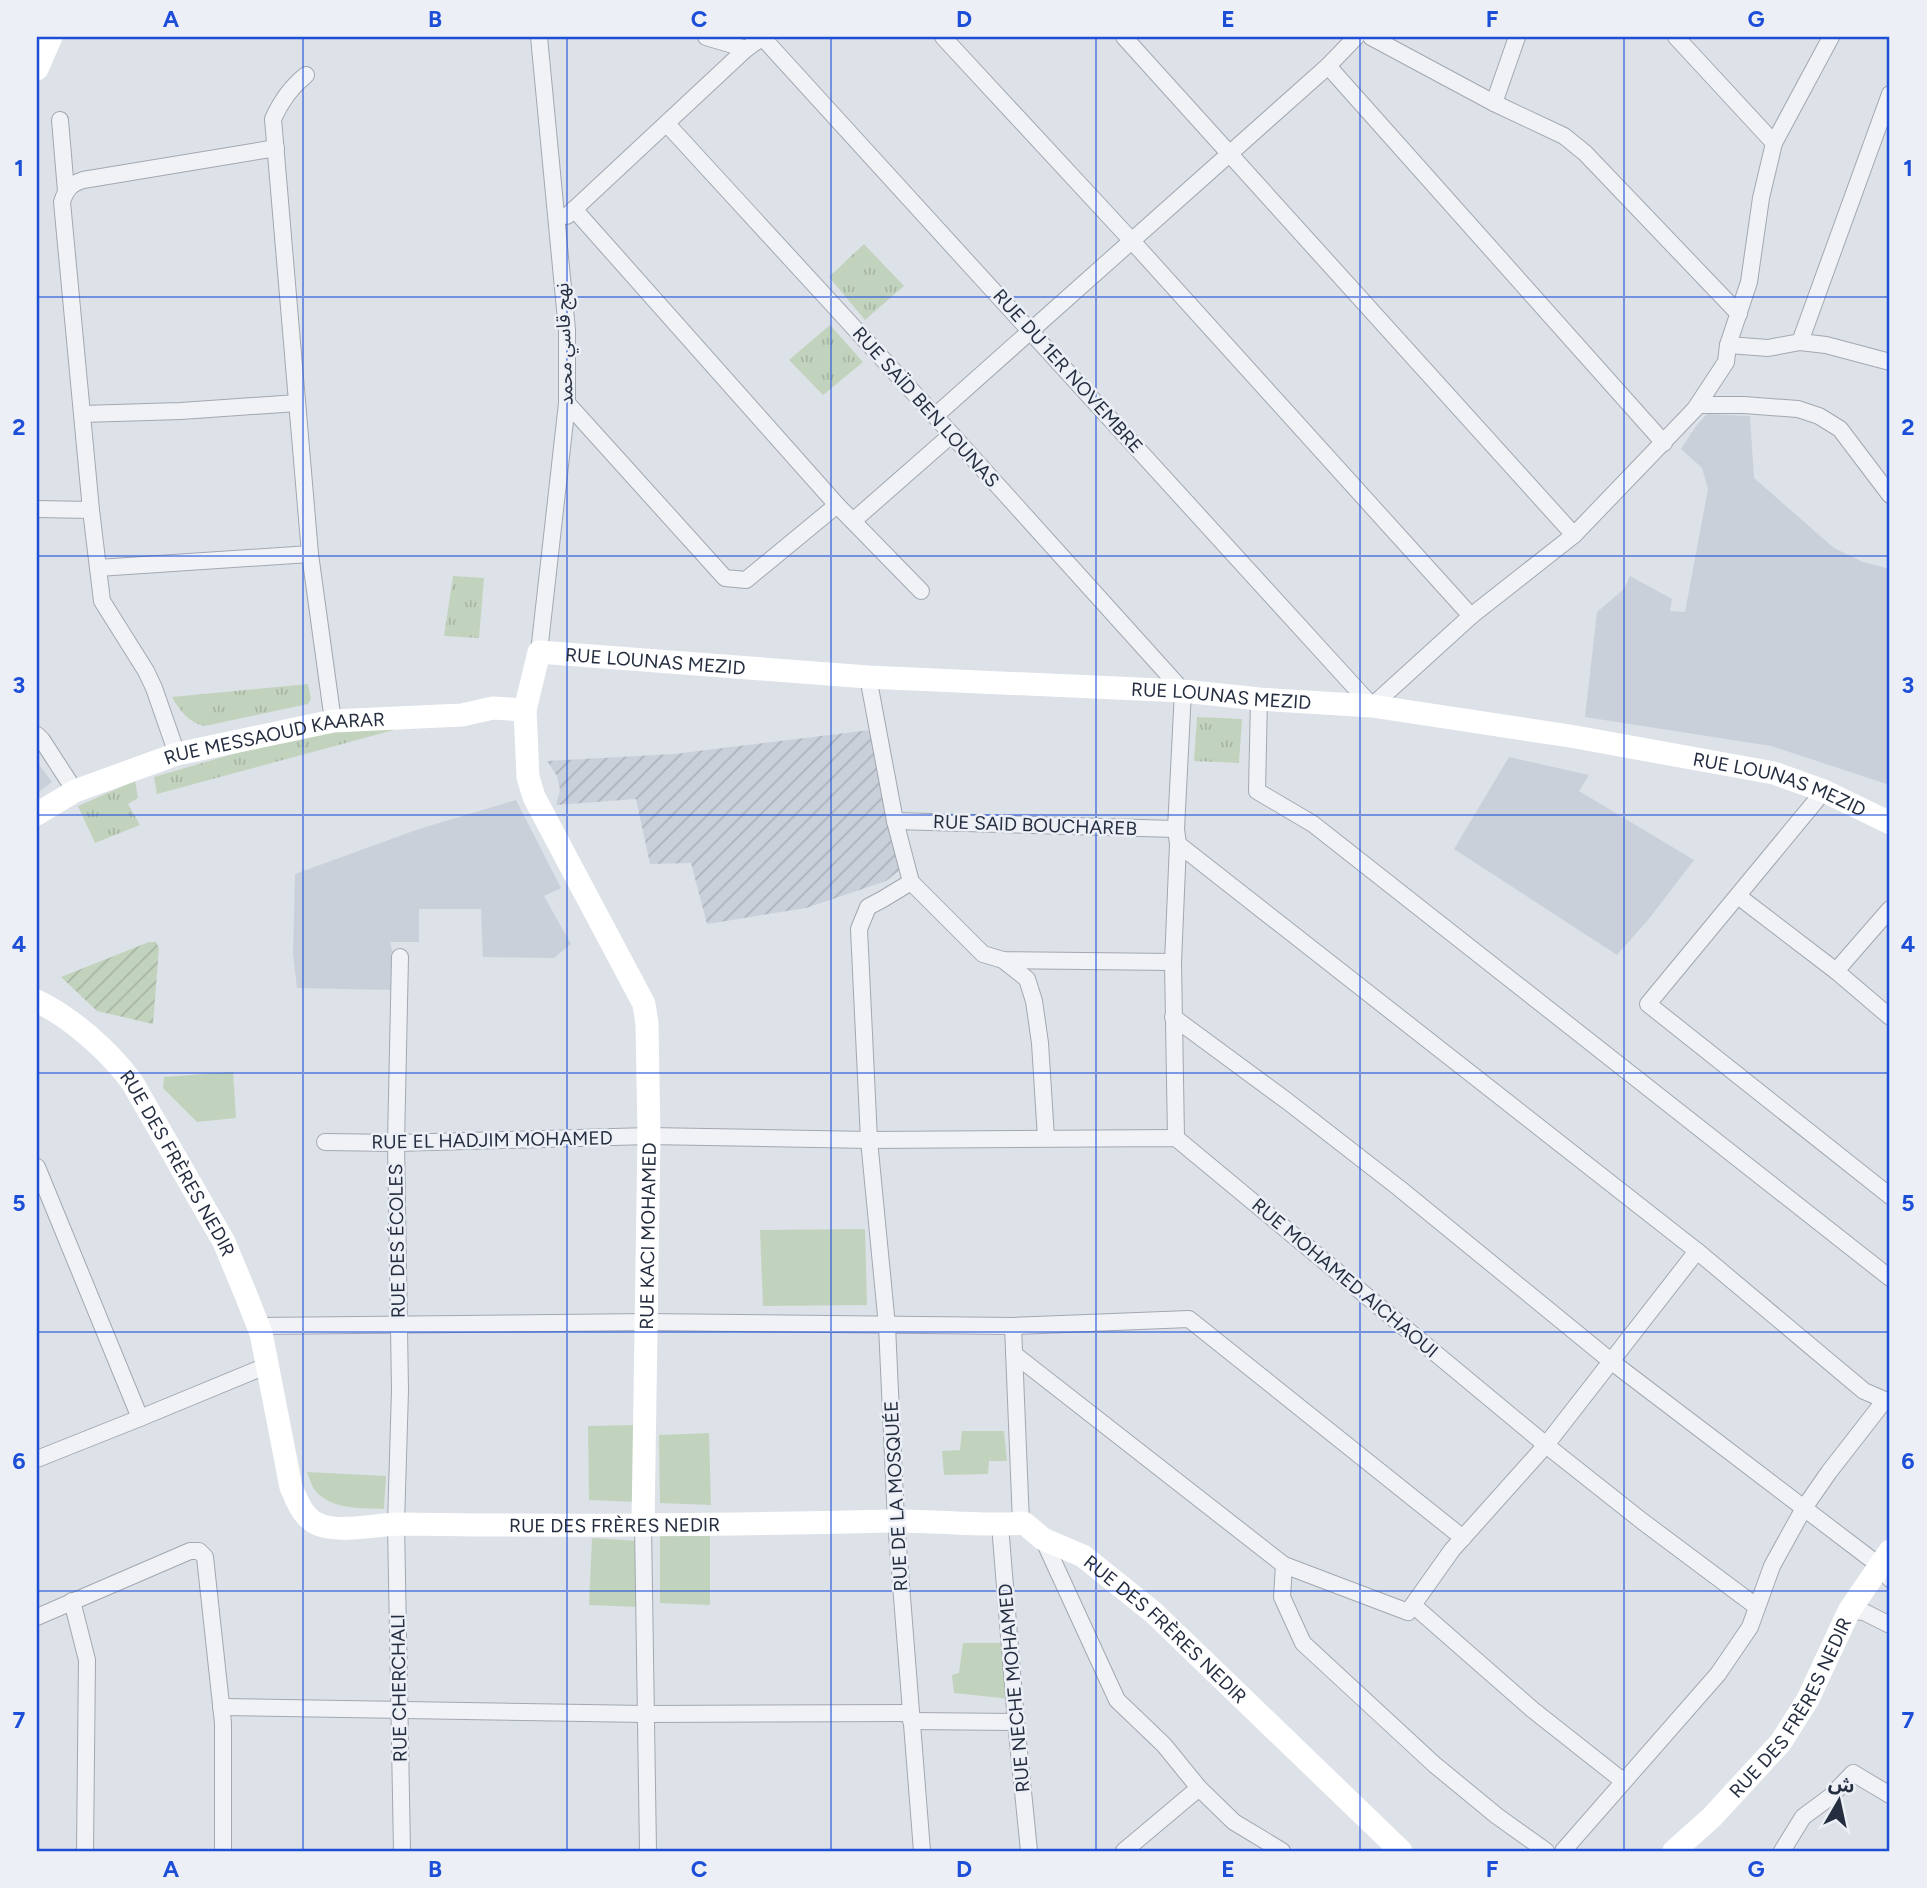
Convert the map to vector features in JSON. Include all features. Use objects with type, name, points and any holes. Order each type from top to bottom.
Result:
[{"type":"street","points":[[37,69],[51,37]]},
{"type":"street","name":"نهج قاسي محمد","points":[[539,37],[567,330],[567,403],[539,652]]},
{"type":"street","points":[[706,37],[746,49]]},
{"type":"street","points":[[557,224],[762,37]]},
{"type":"street","name":"RUE DU 1ER NOVEMBRE","points":[[762,37],[1372,706]]},
{"type":"street","points":[[943,37],[1132,241],[1471,616]]},
{"type":"street","points":[[1124,37],[1574,535]]},
{"type":"street","points":[[935,416],[1328,66],[1356,37]]},
{"type":"street","points":[[1494,103],[1517,37]]},
{"type":"street","points":[[1676,37],[1774,143]]},
{"type":"street","points":[[1372,706],[1471,616],[1574,535],[1698,405],[1726,362],[1728,345],[1749,282],[1761,198],[1774,143],[1831,37]]},
{"type":"street","points":[[1376,38],[1494,103],[1564,136],[1585,153],[1739,314]]},
{"type":"street","points":[[1328,66],[1664,443]]},
{"type":"street","points":[[306,75],[293,85],[273,119],[310,554],[333,721]]},
{"type":"street","points":[[1800,342],[1890,94]]},
{"type":"street","points":[[60,120],[66,191],[62,202],[102,601],[155,688],[177,754]]},
{"type":"street","name":"RUE SAÏD BEN LOUNAS","points":[[667,124],[1183,691]]},
{"type":"street","points":[[66,191],[74,183],[83,180],[276,148]]},
{"type":"street","points":[[574,209],[837,505],[921,591]]},
{"type":"street","points":[[1728,345],[1768,348],[1800,342],[1826,345],[1890,362]]},
{"type":"street","points":[[82,414],[297,403]]},
{"type":"street","points":[[567,403],[725,578],[746,580],[837,505]]},
{"type":"street","points":[[1698,405],[1798,409],[1819,415],[1840,429],[1889,495]]},
{"type":"street","points":[[853,521],[951,435]]},
{"type":"street","points":[[37,509],[91,509]]},
{"type":"street","points":[[97,568],[310,554]]},
{"type":"street","name":"RUE LOUNAS MEZID","points":[[539,652],[868,677],[1183,691],[1372,706],[1570,736],[1774,773],[1824,791],[1890,823]]},
{"type":"street","name":"RUE KACI MOHAMED","points":[[539,652],[525,710],[528,777],[534,797],[644,1004],[647,1024],[649,1136],[643,1525],[648,1851]]},
{"type":"street","points":[[868,677],[895,821],[911,881],[983,954],[1003,960],[1173,962]]},
{"type":"street","points":[[869,1140],[1176,1138],[1173,962],[1183,691]]},
{"type":"street","points":[[1259,699],[1257,791],[1313,824],[1890,1278]]},
{"type":"street","name":"RUE MESSAOUD KAARAR","points":[[37,814],[75,791],[177,754],[333,721],[463,715],[493,708],[525,710]]},
{"type":"street","points":[[37,735],[75,791]]},
{"type":"street","points":[[1824,791],[1648,1004],[1890,1196]]},
{"type":"street","name":"RUE SAID BOUCHAREB","points":[[895,821],[1177,836]]},
{"type":"street","points":[[1177,836],[1697,1251],[1864,1391],[1885,1400],[1804,1508],[1772,1566],[1750,1627],[1718,1674],[1563,1851]]},
{"type":"street","name":"RUE DE LA MOSQUÉE","points":[[911,881],[868,907],[859,929],[869,1140],[887,1326],[896,1521],[922,1851]]},
{"type":"street","points":[[1738,896],[1836,971],[1890,1017]]},
{"type":"street","points":[[1836,971],[1890,909]]},
{"type":"street","name":"RUE DES ÉCOLES","points":[[397,1524],[399,1425],[396,1143],[400,957]]},
{"type":"street","points":[[1003,960],[1027,979],[1034,1001],[1040,1043],[1046,1138]]},
{"type":"street","name":"RUE DES FRÈRES NEDIR","points":[[37,1002],[57,1011],[117,1061],[132,1082],[224,1242],[258,1326],[291,1487],[300,1509],[312,1522],[339,1528],[397,1524],[702,1526],[896,1521],[1024,1523],[1043,1539],[1083,1556],[1154,1613],[1401,1851]]},
{"type":"street","points":[[1173,1017],[1368,1164],[1612,1362],[1804,1508],[1887,1565]]},
{"type":"street","name":"RUE EL HADJIM MOHAMED","points":[[325,1142],[396,1143],[649,1136],[869,1140]]},
{"type":"street","name":"RUE MOHAMED AICHAOUI","points":[[1176,1138],[1546,1445],[1757,1607]]},
{"type":"street","points":[[39,1176],[140,1418]]},
{"type":"street","points":[[1014,1354],[1284,1565],[1408,1612],[1452,1550],[1546,1445],[1697,1251]]},
{"type":"street","points":[[258,1326],[398,1330],[646,1322],[1013,1326],[1189,1320],[1464,1538]]},
{"type":"street","name":"RUE NECHE MOHAMED","points":[[1013,1326],[1010,1524],[1016,1722],[1029,1851]]},
{"type":"street","points":[[37,1458],[266,1366]]},
{"type":"street","name":"RUE CHERCHALI","points":[[397,1524],[402,1851]]},
{"type":"street","points":[[1043,1539],[1116,1700],[1164,1745],[1199,1788],[1234,1822],[1282,1851]]},
{"type":"street","points":[[37,1617],[190,1551],[199,1551],[205,1557],[223,1723],[223,1851]]},
{"type":"street","points":[[1284,1565],[1282,1597],[1303,1643],[1435,1765],[1497,1816],[1546,1851]]},
{"type":"street","name":"RUE DES FRÈRES NEDIR","points":[[1675,1851],[1712,1817],[1781,1742],[1808,1699],[1849,1611],[1887,1565]]},
{"type":"street","points":[[72,1601],[87,1660],[85,1851]]},
{"type":"street","points":[[1413,1605],[1533,1710],[1623,1781]]},
{"type":"street","points":[[1849,1611],[1864,1612],[1890,1625]]},
{"type":"street","points":[[221,1707],[400,1709],[646,1719],[911,1717],[1016,1722]]},
{"type":"street","points":[[1782,1851],[1803,1817],[1830,1797],[1853,1773],[1890,1795]]},
{"type":"street","points":[[1124,1851],[1199,1788]]},
{"type":"shaded area","points":[[1707,414],[1750,416],[1754,478],[1834,548],[1863,562],[1890,569],[1890,785],[1771,746],[1585,717],[1597,612],[1624,589],[1630,576],[1672,599],[1670,611],[1685,612],[1708,489],[1702,468],[1681,449]]},
{"type":"shaded area","points":[[870,730],[900,870],[886,881],[806,908],[707,924],[691,863],[650,864],[636,799],[556,805],[560,790],[557,776],[547,761],[674,754]]},
{"type":"shaded area","points":[[1509,757],[1589,775],[1579,791],[1694,860],[1617,955],[1454,849]]},
{"type":"shaded area","points":[[37,762],[52,782],[37,793]]},
{"type":"shaded area","points":[[516,800],[561,888],[544,896],[571,944],[554,958],[483,957],[481,909],[419,909],[419,942],[390,942],[394,957],[394,990],[297,988],[293,954],[295,874],[419,829]]},
{"type":"green space","points":[[864,244],[904,286],[865,320],[829,277]]},
{"type":"green space","points":[[830,325],[863,362],[823,395],[789,360]]},
{"type":"green space","points":[[453,576],[484,578],[479,638],[444,636]]},
{"type":"green space","points":[[308,684],[311,699],[308,704],[205,726],[186,716],[172,697]]},
{"type":"green space","points":[[1197,717],[1242,719],[1239,763],[1194,761]]},
{"type":"green space","points":[[391,725],[394,730],[157,794],[154,777],[327,731]]},
{"type":"green space","points":[[135,781],[138,798],[128,804],[140,825],[95,843],[78,806]]},
{"type":"green space","points":[[149,942],[156,942],[159,948],[153,1024],[97,1011],[61,977]]},
{"type":"green space","points":[[233,1072],[236,1118],[197,1122],[163,1088],[164,1077]]},
{"type":"green space","points":[[865,1229],[867,1305],[763,1306],[760,1230]]},
{"type":"green space","points":[[638,1425],[638,1502],[589,1500],[588,1426]]},
{"type":"green space","points":[[962,1431],[1004,1431],[1007,1461],[989,1461],[988,1474],[944,1475],[942,1451],[960,1450]]},
{"type":"green space","points":[[709,1433],[711,1505],[660,1503],[659,1435]]},
{"type":"green space","points":[[307,1472],[386,1476],[384,1509],[356,1508],[328,1501],[314,1489]]},
{"type":"green space","points":[[660,1536],[710,1536],[710,1605],[660,1603]]},
{"type":"green space","points":[[592,1538],[638,1541],[640,1607],[589,1605]]},
{"type":"green space","points":[[963,1643],[1005,1643],[1010,1699],[954,1693],[952,1675],[959,1673]]}]
